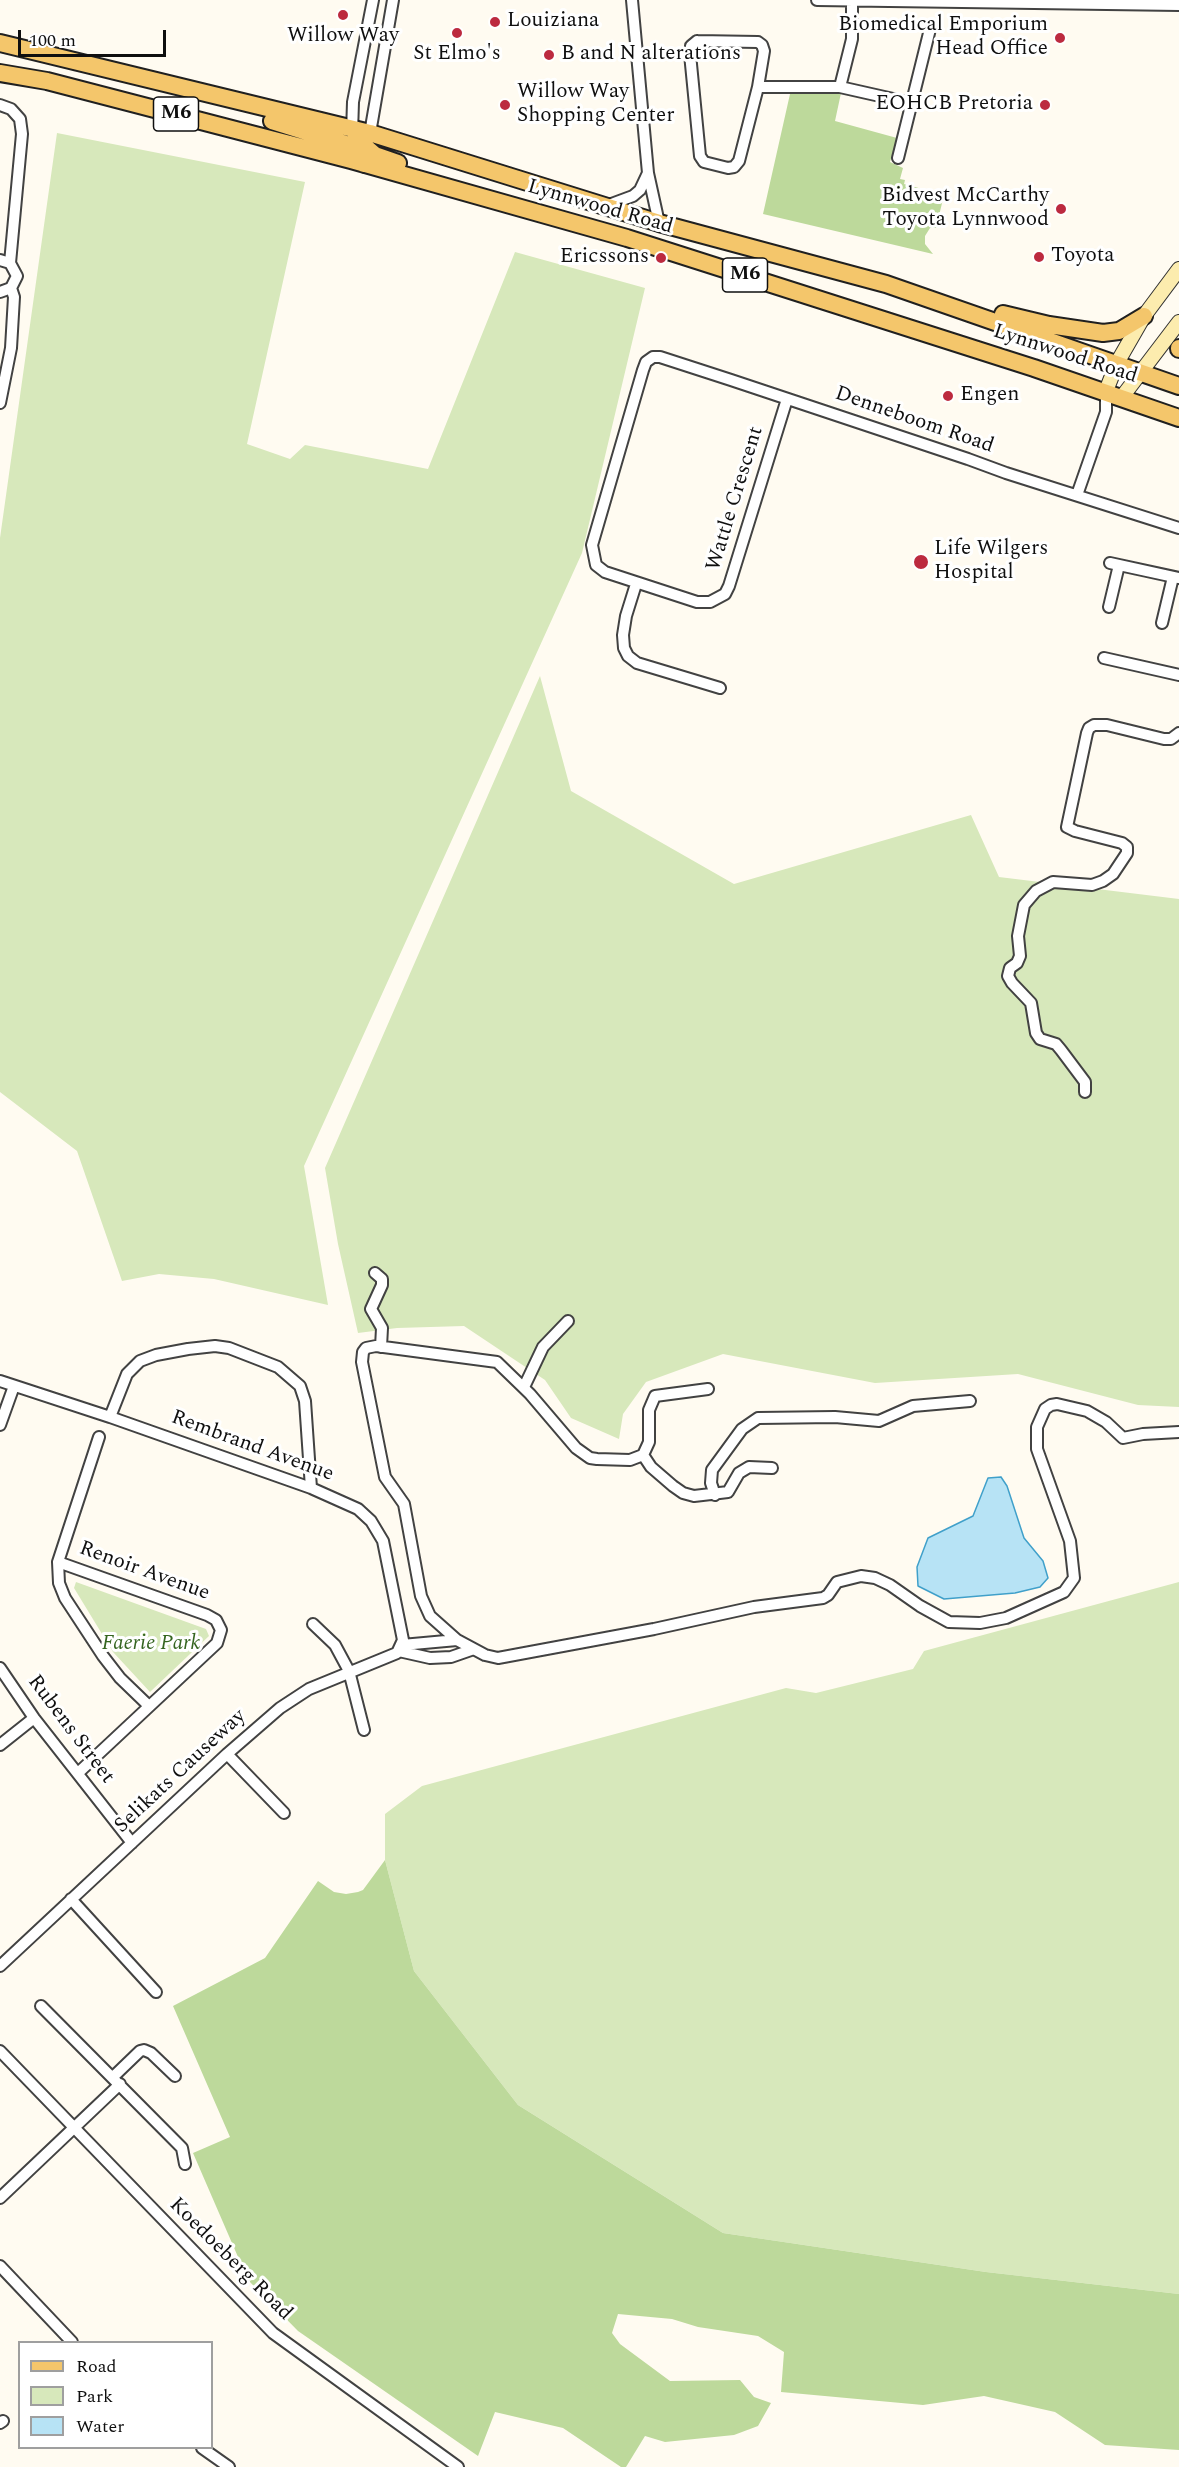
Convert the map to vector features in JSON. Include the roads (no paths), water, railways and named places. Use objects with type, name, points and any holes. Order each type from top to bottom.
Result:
[{"type":"main road","name":"Lynnwood Road","points":[[0,43],[352,128],[361,150],[555,217],[1106,391],[1179,418]]},
{"type":"main road","name":"Lynnwood Road","points":[[0,73],[47,81],[361,150],[603,206],[886,284],[1179,386]]},
{"type":"main road","points":[[157,82],[226,107],[361,150]]},
{"type":"main road","points":[[1106,391],[1117,363],[1144,316],[1179,269]]},
{"type":"main road","points":[[886,284],[1049,325],[1097,333],[1119,331],[1144,316]]},
{"type":"main road","points":[[1122,397],[1179,322]]},
{"type":"street","points":[[352,128],[353,102],[373,0]]},
{"type":"street","points":[[361,150],[393,0]]},
{"type":"street","points":[[632,0],[648,173],[658,223]]},
{"type":"street","points":[[817,0],[1106,2],[1179,5]]},
{"type":"street","points":[[840,87],[852,39],[852,1]]},
{"type":"street","points":[[898,158],[932,25]]},
{"type":"street","points":[[697,41],[758,42],[764,51],[758,87],[737,165],[728,168],[704,162],[699,153],[691,46],[697,41]]},
{"type":"street","points":[[758,87],[840,87],[911,103]]},
{"type":"street","points":[[0,105],[11,109],[20,120],[22,134],[5,261],[17,276],[5,290],[14,297],[11,348],[0,403]]},
{"type":"street","points":[[603,206],[633,196],[640,190],[648,173]]},
{"type":"street","name":"Denneboom Road","points":[[642,370],[652,357],[660,357],[1179,528]]},
{"type":"street","name":"Wattle Crescent","points":[[642,370],[592,545],[596,565],[605,572],[636,584],[697,602],[710,602],[725,594],[729,586],[787,399]]},
{"type":"street","points":[[1077,495],[1106,412],[1106,391]]},
{"type":"street","points":[[1106,412],[1122,397]]},
{"type":"street","points":[[1109,607],[1115,564],[1176,578],[1162,623]]},
{"type":"street","points":[[636,584],[623,635],[624,648],[628,656],[637,663],[720,688]]},
{"type":"street","points":[[1104,658],[1179,675]]},
{"type":"street","points":[[1085,1092],[1085,1082],[1056,1044],[1040,1039],[1036,1034],[1031,1003],[1012,983],[1008,975],[1010,968],[1017,963],[1020,956],[1018,936],[1024,905],[1036,891],[1053,882],[1092,885],[1103,881],[1113,874],[1126,856],[1127,847],[1115,840],[1075,831],[1066,824],[1086,733],[1094,725],[1100,724],[1164,739],[1171,739],[1179,733]]},
{"type":"street","points":[[375,1273],[381,1279],[382,1285],[371,1309],[382,1328],[381,1347]]},
{"type":"street","points":[[524,1388],[543,1347],[568,1322]]},
{"type":"street","points":[[110,1417],[127,1374],[140,1361],[156,1355],[188,1349],[215,1346],[229,1348],[278,1367],[300,1386],[305,1401],[311,1488]]},
{"type":"street","points":[[708,1389],[655,1396],[649,1410],[648,1448],[643,1455],[630,1460],[590,1458],[576,1448],[524,1388],[503,1366],[494,1361],[381,1347],[366,1348],[362,1357],[385,1478],[404,1504],[425,1609],[430,1616],[457,1640],[491,1657],[507,1657],[754,1607],[820,1598],[827,1596],[839,1581],[861,1576],[876,1578],[890,1585],[920,1606],[949,1622],[980,1623],[1006,1618],[1064,1592],[1074,1578],[1070,1541],[1037,1449],[1036,1434],[1045,1408],[1057,1404],[1087,1412],[1101,1418],[1123,1438],[1143,1434],[1179,1432]]},
{"type":"street","name":"Rembrand Avenue","points":[[0,1381],[311,1488],[358,1509],[371,1521],[385,1548],[401,1644]]},
{"type":"street","points":[[0,1425],[14,1386]]},
{"type":"street","points":[[715,1495],[711,1483],[712,1470],[742,1429],[758,1418],[825,1417],[879,1421],[913,1406],[970,1401]]},
{"type":"street","points":[[99,1437],[58,1562],[59,1583],[70,1605],[111,1666],[149,1706]]},
{"type":"street","points":[[643,1455],[651,1467],[679,1491],[694,1496],[728,1492],[739,1473],[746,1469],[760,1466],[772,1468]]},
{"type":"street","name":"Renoir Avenue","points":[[58,1562],[195,1610],[216,1620],[221,1634],[217,1643],[78,1773]]},
{"type":"street","points":[[313,1624],[335,1645],[349,1671],[364,1730]]},
{"type":"street","name":"Selikats Causeway","points":[[0,1966],[227,1754],[290,1700],[401,1644],[457,1640]]},
{"type":"street","points":[[401,1644],[430,1658],[451,1657],[474,1649]]},
{"type":"street","name":"Rubens Street","points":[[0,1668],[34,1719],[132,1843]]},
{"type":"street","points":[[0,1745],[34,1719]]},
{"type":"street","points":[[227,1754],[284,1813]]},
{"type":"street","points":[[71,1899],[156,1992]]},
{"type":"street","points":[[41,2006],[182,2148],[185,2164]]},
{"type":"street","name":"Koedoeberg Road","points":[[0,2051],[273,2333],[458,2467]]},
{"type":"street","points":[[0,2198],[117,2080],[140,2051],[151,2053],[175,2076]]},
{"type":"street","points":[[0,2266],[70,2341]]},
{"type":"street","points":[[203,2449],[229,2467]]},
{"type":"water","points":[[1001,1477],[1007,1486],[1024,1538],[1043,1561],[1048,1578],[1040,1587],[1015,1593],[944,1599],[918,1586],[917,1567],[928,1538],[973,1516],[988,1478]]},
{"type":"place","name":"Willow Way","points":[[343,15]]},
{"type":"place","name":"Louiziana","points":[[495,22]]},
{"type":"place","name":"St Elmo's","points":[[457,33]]},
{"type":"place","name":"Biomedical Emporium Head Office","points":[[1060,38]]},
{"type":"place","name":"B and N alterations","points":[[549,55]]},
{"type":"place","name":"Willow Way Shopping Center","points":[[505,105]]},
{"type":"place","name":"EOHCB Pretoria","points":[[1045,105]]},
{"type":"place","name":"Bidvest McCarthy Toyota Lynnwood","points":[[1061,209]]},
{"type":"place","name":"Toyota","points":[[1039,257]]},
{"type":"place","name":"Ericssons","points":[[661,258]]},
{"type":"place","name":"Engen","points":[[948,396]]},
{"type":"place","name":"Life Wilgers Hospital","points":[[921,562]]},
{"type":"park label","name":"Faerie Park","points":[[151,1645]]}]
